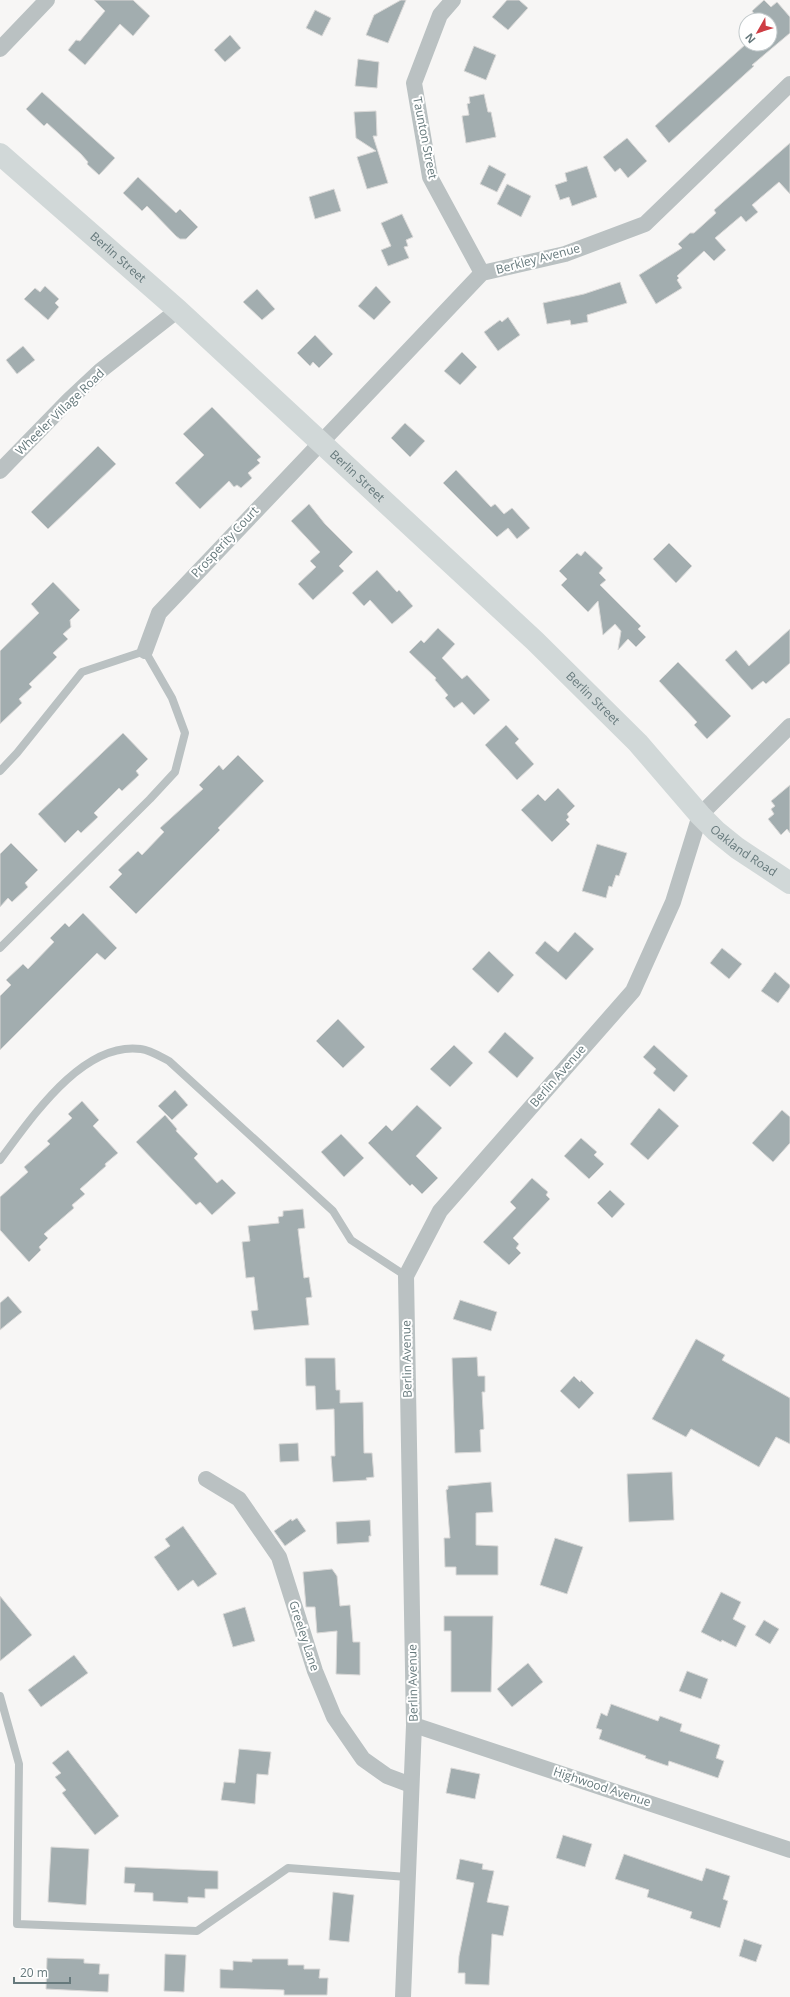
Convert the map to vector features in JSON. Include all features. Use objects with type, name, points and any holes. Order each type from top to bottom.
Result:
[{"type":"main road","name":"Berlin Street","points":[[0,154],[178,310],[596,700],[638,743],[700,814]]},
{"type":"main road","name":"Oakland Road","points":[[700,814],[716,831],[737,848],[790,883]]},
{"type":"street","points":[[0,49],[47,0]]},
{"type":"street","name":"Taunton Street","points":[[453,0],[440,15],[414,83],[430,177],[482,273]]},
{"type":"street","name":"Berkley Avenue","points":[[320,441],[482,273],[565,254],[645,224],[790,84]]},
{"type":"street","name":"Wheeler Village Road","points":[[0,471],[69,400],[100,372],[178,310]]},
{"type":"street","name":"Prosperity Court","points":[[145,651],[158,613],[320,441]]},
{"type":"street","points":[[700,814],[790,726]]},
{"type":"street","name":"Berlin Avenue","points":[[403,1997],[414,1725],[406,1276],[440,1211],[633,991],[673,902],[700,814]]},
{"type":"street","name":"Greeley Lane","points":[[206,1479],[239,1499],[279,1557],[315,1670],[334,1717],[363,1759],[387,1776],[411,1785]]},
{"type":"street","name":"Highwood Avenue","points":[[414,1725],[790,1850]]},
{"type":"lane","points":[[0,771],[16,754],[82,672],[145,651],[172,698],[185,733],[175,772],[150,799],[0,948]]},
{"type":"lane","points":[[0,1160],[36,1113],[69,1077],[96,1058],[117,1050],[142,1048],[169,1061],[333,1212],[351,1240],[406,1276]]},
{"type":"lane","points":[[0,1696],[19,1764],[17,1924],[198,1931],[288,1868],[407,1877]]},
{"type":"building","points":[[94,0],[133,0],[150,16],[133,36],[120,24],[85,65],[68,50],[76,40],[80,41],[105,11]]},
{"type":"building","points":[[401,0],[406,0],[388,43],[366,35],[374,15]]},
{"type":"building","points":[[507,0],[519,0],[528,8],[508,30],[492,17]]},
{"type":"building","points":[[764,0],[771,7],[777,2],[790,17],[790,33],[778,43],[778,12],[752,11]]},
{"type":"building","points":[[315,10],[331,18],[322,36],[306,28]]},
{"type":"building","points":[[230,35],[241,48],[225,62],[214,50]]},
{"type":"building","points":[[474,46],[496,55],[486,80],[464,71]]},
{"type":"building","points":[[738,51],[767,52],[669,143],[655,126]]},
{"type":"building","points":[[358,59],[379,62],[377,88],[355,86]]},
{"type":"building","points":[[42,92],[115,158],[99,175],[87,164],[88,162],[81,154],[47,123],[44,126],[26,109]]},
{"type":"building","points":[[484,94],[488,112],[491,112],[496,137],[466,143],[462,116],[469,115],[467,104],[470,103],[469,97]]},
{"type":"building","points":[[376,111],[377,136],[373,136],[388,183],[367,189],[357,157],[376,151],[356,138],[354,112]]},
{"type":"building","points":[[627,138],[647,161],[628,178],[620,168],[615,172],[603,157]]},
{"type":"building","points":[[790,143],[790,194],[779,182],[752,205],[758,212],[746,222],[741,216],[715,238],[726,250],[714,261],[704,251],[677,276],[679,278],[677,280],[682,288],[656,304],[639,275],[682,248],[678,244],[690,233],[694,233],[716,213],[714,210]]},
{"type":"building","points":[[489,165],[506,174],[497,192],[480,184]]},
{"type":"building","points":[[587,166],[597,197],[572,206],[569,197],[560,200],[555,185],[567,181],[565,173]]},
{"type":"building","points":[[138,177],[176,213],[180,209],[198,227],[186,239],[180,239],[176,236],[147,206],[142,211],[123,193]]},
{"type":"building","points":[[507,184],[531,196],[521,217],[497,204]]},
{"type":"building","points":[[334,189],[341,211],[315,219],[309,197]]},
{"type":"building","points":[[402,214],[413,237],[406,240],[408,246],[404,247],[409,258],[388,266],[381,250],[391,246],[381,223]]},
{"type":"building","points":[[620,282],[627,303],[587,315],[588,322],[571,325],[570,320],[547,324],[543,303],[584,294]]},
{"type":"building","points":[[45,286],[59,299],[55,303],[59,307],[48,320],[24,299],[35,288],[40,292]]},
{"type":"building","points":[[376,286],[391,302],[374,320],[358,306]]},
{"type":"building","points":[[257,289],[275,309],[262,320],[243,302]]},
{"type":"building","points":[[508,317],[520,335],[498,351],[484,332],[500,320],[502,322]]},
{"type":"building","points":[[315,335],[333,354],[319,368],[313,362],[310,366],[297,353]]},
{"type":"building","points":[[23,346],[35,360],[17,374],[6,360]]},
{"type":"building","points":[[462,352],[477,367],[460,385],[444,371]]},
{"type":"building","points":[[212,407],[261,457],[257,460],[260,463],[248,473],[252,478],[241,488],[237,485],[234,487],[229,481],[200,509],[175,483],[204,455],[183,434]]},
{"type":"building","points":[[405,423],[425,441],[410,457],[391,438]]},
{"type":"building","points":[[98,446],[116,464],[48,529],[31,512]]},
{"type":"building","points":[[456,470],[491,507],[495,504],[504,514],[512,508],[530,528],[517,539],[508,528],[497,537],[443,483]]},
{"type":"building","points":[[309,504],[325,524],[353,552],[339,566],[344,571],[313,600],[298,584],[316,567],[310,561],[320,552],[291,521]]},
{"type":"building","points":[[669,543],[692,566],[676,583],[653,559]]},
{"type":"building","points":[[585,551],[603,568],[599,573],[606,580],[600,585],[641,626],[638,629],[646,637],[636,647],[628,639],[618,650],[621,631],[615,624],[603,635],[598,601],[588,612],[561,585],[567,579],[559,571],[577,553],[581,556]]},
{"type":"building","points":[[377,570],[397,592],[399,590],[413,606],[392,624],[370,600],[364,606],[352,593]]},
{"type":"building","points":[[53,582],[80,610],[70,620],[71,627],[63,634],[68,639],[53,653],[57,657],[29,684],[32,687],[19,699],[22,703],[0,724],[0,651],[39,613],[31,604]]},
{"type":"building","points":[[438,628],[455,644],[442,658],[462,679],[467,675],[490,700],[474,715],[462,702],[454,708],[445,698],[448,695],[435,680],[436,678],[409,652],[421,640],[424,643]]},
{"type":"building","points":[[790,629],[790,663],[766,684],[763,681],[752,690],[725,660],[736,650],[749,666]]},
{"type":"building","points":[[678,662],[731,716],[707,739],[694,725],[697,722],[659,681]]},
{"type":"building","points":[[506,725],[519,739],[515,743],[534,764],[517,780],[485,745]]},
{"type":"building","points":[[123,733],[148,759],[136,771],[139,775],[122,791],[119,788],[94,813],[98,817],[81,833],[78,830],[65,843],[38,814]]},
{"type":"building","points":[[238,755],[264,781],[218,828],[220,830],[136,914],[109,887],[122,874],[118,870],[138,851],[142,855],[164,832],[160,828],[203,789],[199,785],[219,765],[223,770]]},
{"type":"building","points":[[790,785],[790,833],[787,829],[781,835],[768,819],[774,814],[771,809],[775,806],[771,801]]},
{"type":"building","points":[[558,788],[575,806],[567,814],[569,817],[566,820],[570,824],[552,842],[521,810],[538,794],[545,801]]},
{"type":"building","points":[[11,843],[38,870],[25,883],[28,887],[12,902],[8,898],[0,907],[0,854]]},
{"type":"building","points":[[597,844],[627,853],[619,876],[616,875],[612,887],[609,886],[606,898],[582,891]]},
{"type":"building","points":[[83,913],[117,948],[105,960],[97,953],[0,1050],[0,996],[11,985],[6,980],[23,964],[28,969],[54,942],[50,938],[65,923],[69,927]]},
{"type":"building","points":[[575,932],[594,949],[566,980],[535,953],[545,941],[558,952]]},
{"type":"building","points":[[722,948],[742,964],[729,979],[710,963]]},
{"type":"building","points":[[489,951],[514,975],[498,993],[472,969]]},
{"type":"building","points":[[775,972],[790,985],[778,1003],[761,991]]},
{"type":"building","points":[[338,1019],[365,1047],[343,1068],[316,1041]]},
{"type":"building","points":[[505,1032],[534,1058],[517,1078],[488,1052]]},
{"type":"building","points":[[454,1045],[473,1063],[450,1087],[430,1069]]},
{"type":"building","points":[[654,1045],[688,1076],[674,1092],[653,1073],[656,1069],[643,1057]]},
{"type":"building","points":[[175,1090],[188,1105],[172,1120],[158,1106]]},
{"type":"building","points":[[82,1101],[99,1120],[93,1126],[118,1153],[80,1189],[85,1194],[72,1205],[74,1208],[44,1234],[48,1238],[39,1247],[41,1250],[29,1262],[0,1230],[0,1197],[28,1172],[24,1167],[50,1144],[47,1141],[72,1118],[68,1114]]},
{"type":"building","points":[[417,1105],[442,1128],[416,1156],[438,1178],[422,1194],[412,1184],[410,1186],[368,1143],[386,1125],[392,1131]]},
{"type":"building","points":[[659,1108],[679,1126],[648,1160],[630,1144]]},
{"type":"building","points":[[782,1110],[790,1117],[790,1143],[773,1162],[752,1143]]},
{"type":"building","points":[[165,1115],[177,1129],[176,1131],[198,1154],[194,1158],[217,1183],[222,1179],[236,1193],[212,1215],[200,1202],[196,1205],[136,1142]]},
{"type":"building","points":[[341,1134],[364,1158],[344,1177],[321,1152]]},
{"type":"building","points":[[581,1138],[597,1152],[594,1155],[604,1164],[589,1179],[564,1156]]},
{"type":"building","points":[[532,1178],[548,1192],[546,1195],[550,1199],[513,1238],[519,1244],[516,1248],[521,1253],[509,1265],[483,1242],[516,1208],[510,1202]]},
{"type":"building","points":[[610,1190],[625,1204],[612,1218],[597,1203]]},
{"type":"building","points":[[303,1209],[305,1228],[298,1229],[304,1278],[309,1277],[312,1297],[306,1298],[309,1325],[254,1330],[251,1311],[258,1310],[254,1277],[246,1278],[242,1242],[250,1241],[248,1226],[279,1223],[278,1217],[283,1216],[283,1211]]},
{"type":"building","points":[[8,1296],[22,1312],[0,1330],[0,1303]]},
{"type":"building","points":[[460,1300],[497,1312],[491,1331],[453,1319]]},
{"type":"building","points":[[696,1339],[725,1355],[722,1360],[790,1398],[790,1444],[776,1437],[759,1467],[691,1429],[686,1437],[652,1419]]},
{"type":"building","points":[[477,1357],[478,1376],[485,1376],[485,1392],[482,1392],[484,1429],[480,1430],[481,1452],[455,1453],[452,1358]]},
{"type":"building","points":[[305,1358],[335,1358],[336,1390],[340,1390],[340,1403],[363,1402],[364,1453],[372,1453],[374,1477],[366,1478],[367,1480],[333,1482],[331,1456],[335,1456],[334,1409],[316,1410],[315,1386],[306,1386]]},
{"type":"building","points":[[574,1376],[580,1382],[581,1380],[594,1393],[579,1409],[560,1391]]},
{"type":"building","points":[[298,1443],[299,1461],[280,1462],[279,1444]]},
{"type":"building","points":[[672,1472],[674,1520],[629,1522],[627,1474]]},
{"type":"building","points":[[491,1482],[493,1512],[476,1513],[476,1545],[498,1546],[498,1575],[456,1575],[456,1567],[445,1567],[444,1538],[450,1538],[446,1490],[448,1489],[448,1486]]},
{"type":"building","points":[[297,1518],[306,1531],[285,1546],[274,1531],[291,1519],[292,1521]]},
{"type":"building","points":[[370,1520],[371,1536],[369,1536],[369,1542],[337,1544],[336,1522]]},
{"type":"building","points":[[183,1526],[217,1574],[198,1587],[193,1580],[178,1591],[154,1557],[170,1546],[165,1539]]},
{"type":"building","points":[[555,1538],[583,1547],[567,1594],[540,1585]]},
{"type":"building","points":[[332,1569],[337,1576],[340,1606],[350,1605],[353,1642],[360,1642],[360,1675],[336,1674],[337,1631],[317,1633],[315,1607],[306,1607],[303,1572]]},
{"type":"building","points":[[721,1592],[741,1602],[733,1619],[746,1626],[736,1647],[722,1640],[721,1642],[701,1632]]},
{"type":"building","points":[[0,1596],[32,1635],[0,1661]]},
{"type":"building","points":[[245,1607],[255,1641],[233,1647],[223,1614]]},
{"type":"building","points":[[444,1616],[493,1616],[491,1692],[451,1692],[451,1631],[444,1631]]},
{"type":"building","points":[[764,1620],[779,1629],[770,1644],[755,1635]]},
{"type":"building","points":[[74,1655],[88,1673],[41,1707],[28,1690]]},
{"type":"building","points":[[528,1663],[543,1682],[512,1707],[497,1689]]},
{"type":"building","points":[[687,1671],[708,1679],[701,1699],[679,1691]]},
{"type":"building","points":[[611,1704],[658,1721],[660,1716],[682,1724],[680,1731],[720,1745],[716,1758],[724,1761],[718,1778],[669,1761],[668,1766],[645,1758],[646,1756],[599,1739],[602,1730],[596,1728],[601,1713],[607,1716]]},
{"type":"building","points":[[239,1749],[271,1752],[268,1775],[257,1774],[255,1804],[221,1800],[224,1782],[235,1783]]},
{"type":"building","points":[[68,1750],[119,1816],[95,1835],[62,1793],[66,1790],[55,1777],[61,1773],[52,1763]]},
{"type":"building","points":[[451,1768],[480,1774],[475,1799],[446,1793]]},
{"type":"building","points":[[563,1835],[592,1844],[585,1867],[556,1858]]},
{"type":"building","points":[[51,1847],[89,1849],[86,1905],[48,1902]]},
{"type":"building","points":[[624,1854],[702,1881],[706,1868],[730,1876],[723,1899],[728,1901],[720,1928],[690,1918],[692,1912],[647,1897],[649,1890],[615,1879]]},
{"type":"building","points":[[460,1859],[483,1864],[482,1869],[494,1871],[487,1902],[509,1906],[503,1936],[492,1934],[489,1985],[465,1984],[465,1973],[458,1973],[459,1956],[474,1883],[456,1879]]},
{"type":"building","points":[[125,1867],[218,1871],[218,1889],[205,1889],[205,1898],[188,1897],[188,1903],[153,1901],[153,1893],[134,1892],[135,1884],[124,1883]]},
{"type":"building","points":[[333,1892],[354,1895],[349,1942],[329,1940]]},
{"type":"building","points":[[744,1939],[762,1945],[756,1962],[739,1956]]},
{"type":"building","points":[[165,1954],[186,1955],[184,1992],[164,1991]]},
{"type":"building","points":[[47,1958],[84,1959],[84,1963],[100,1964],[99,1974],[109,1974],[108,1992],[46,1989]]},
{"type":"building","points":[[252,1959],[288,1959],[288,1965],[304,1965],[304,1969],[320,1969],[319,1978],[328,1978],[327,1995],[284,1995],[284,1990],[220,1988],[220,1969],[233,1970],[233,1961],[252,1962]]}]
